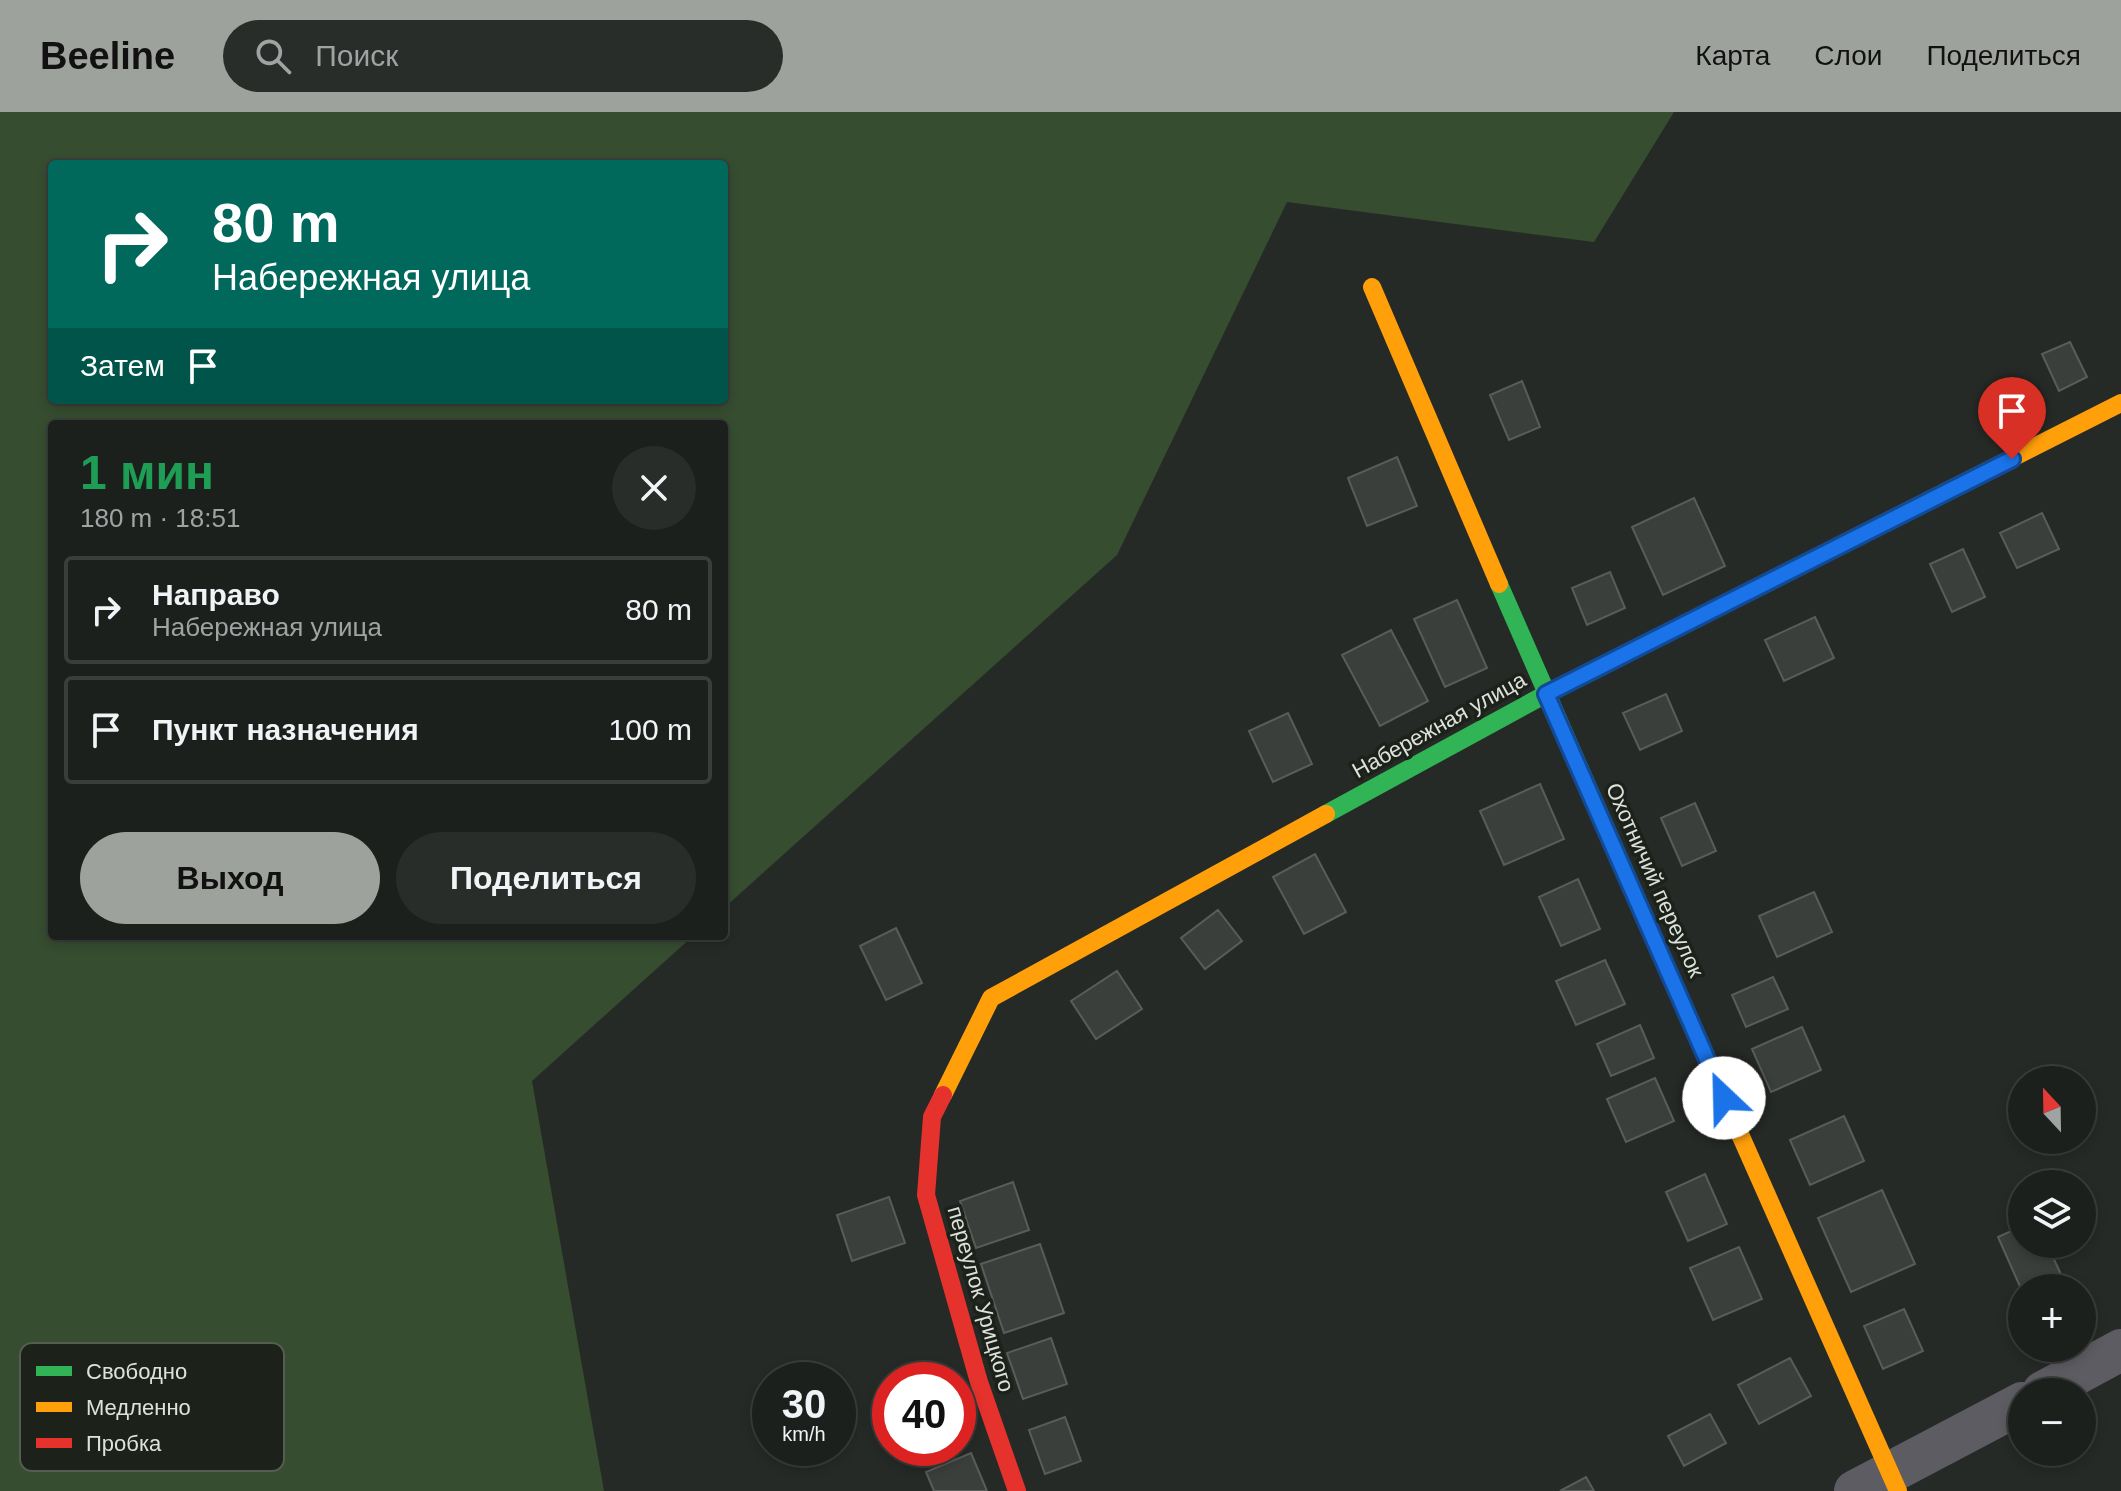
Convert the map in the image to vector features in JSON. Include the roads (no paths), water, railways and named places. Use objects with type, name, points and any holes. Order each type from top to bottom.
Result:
[{"type":"street","name":"Охотничий переулок","points":[[1372,287],[1881,1485]]},
{"type":"street","name":"Набережная улица","points":[[932,1117],[991,998],[1546,694],[2121,403]]},
{"type":"street","name":"переулок Урицкого","points":[[932,1117],[926,1195],[979,1382],[1017,1491]]},
{"type":"street","points":[[2069,1378],[2121,1350]]},
{"type":"street","points":[[1881,1485],[2008,1411]]}]
